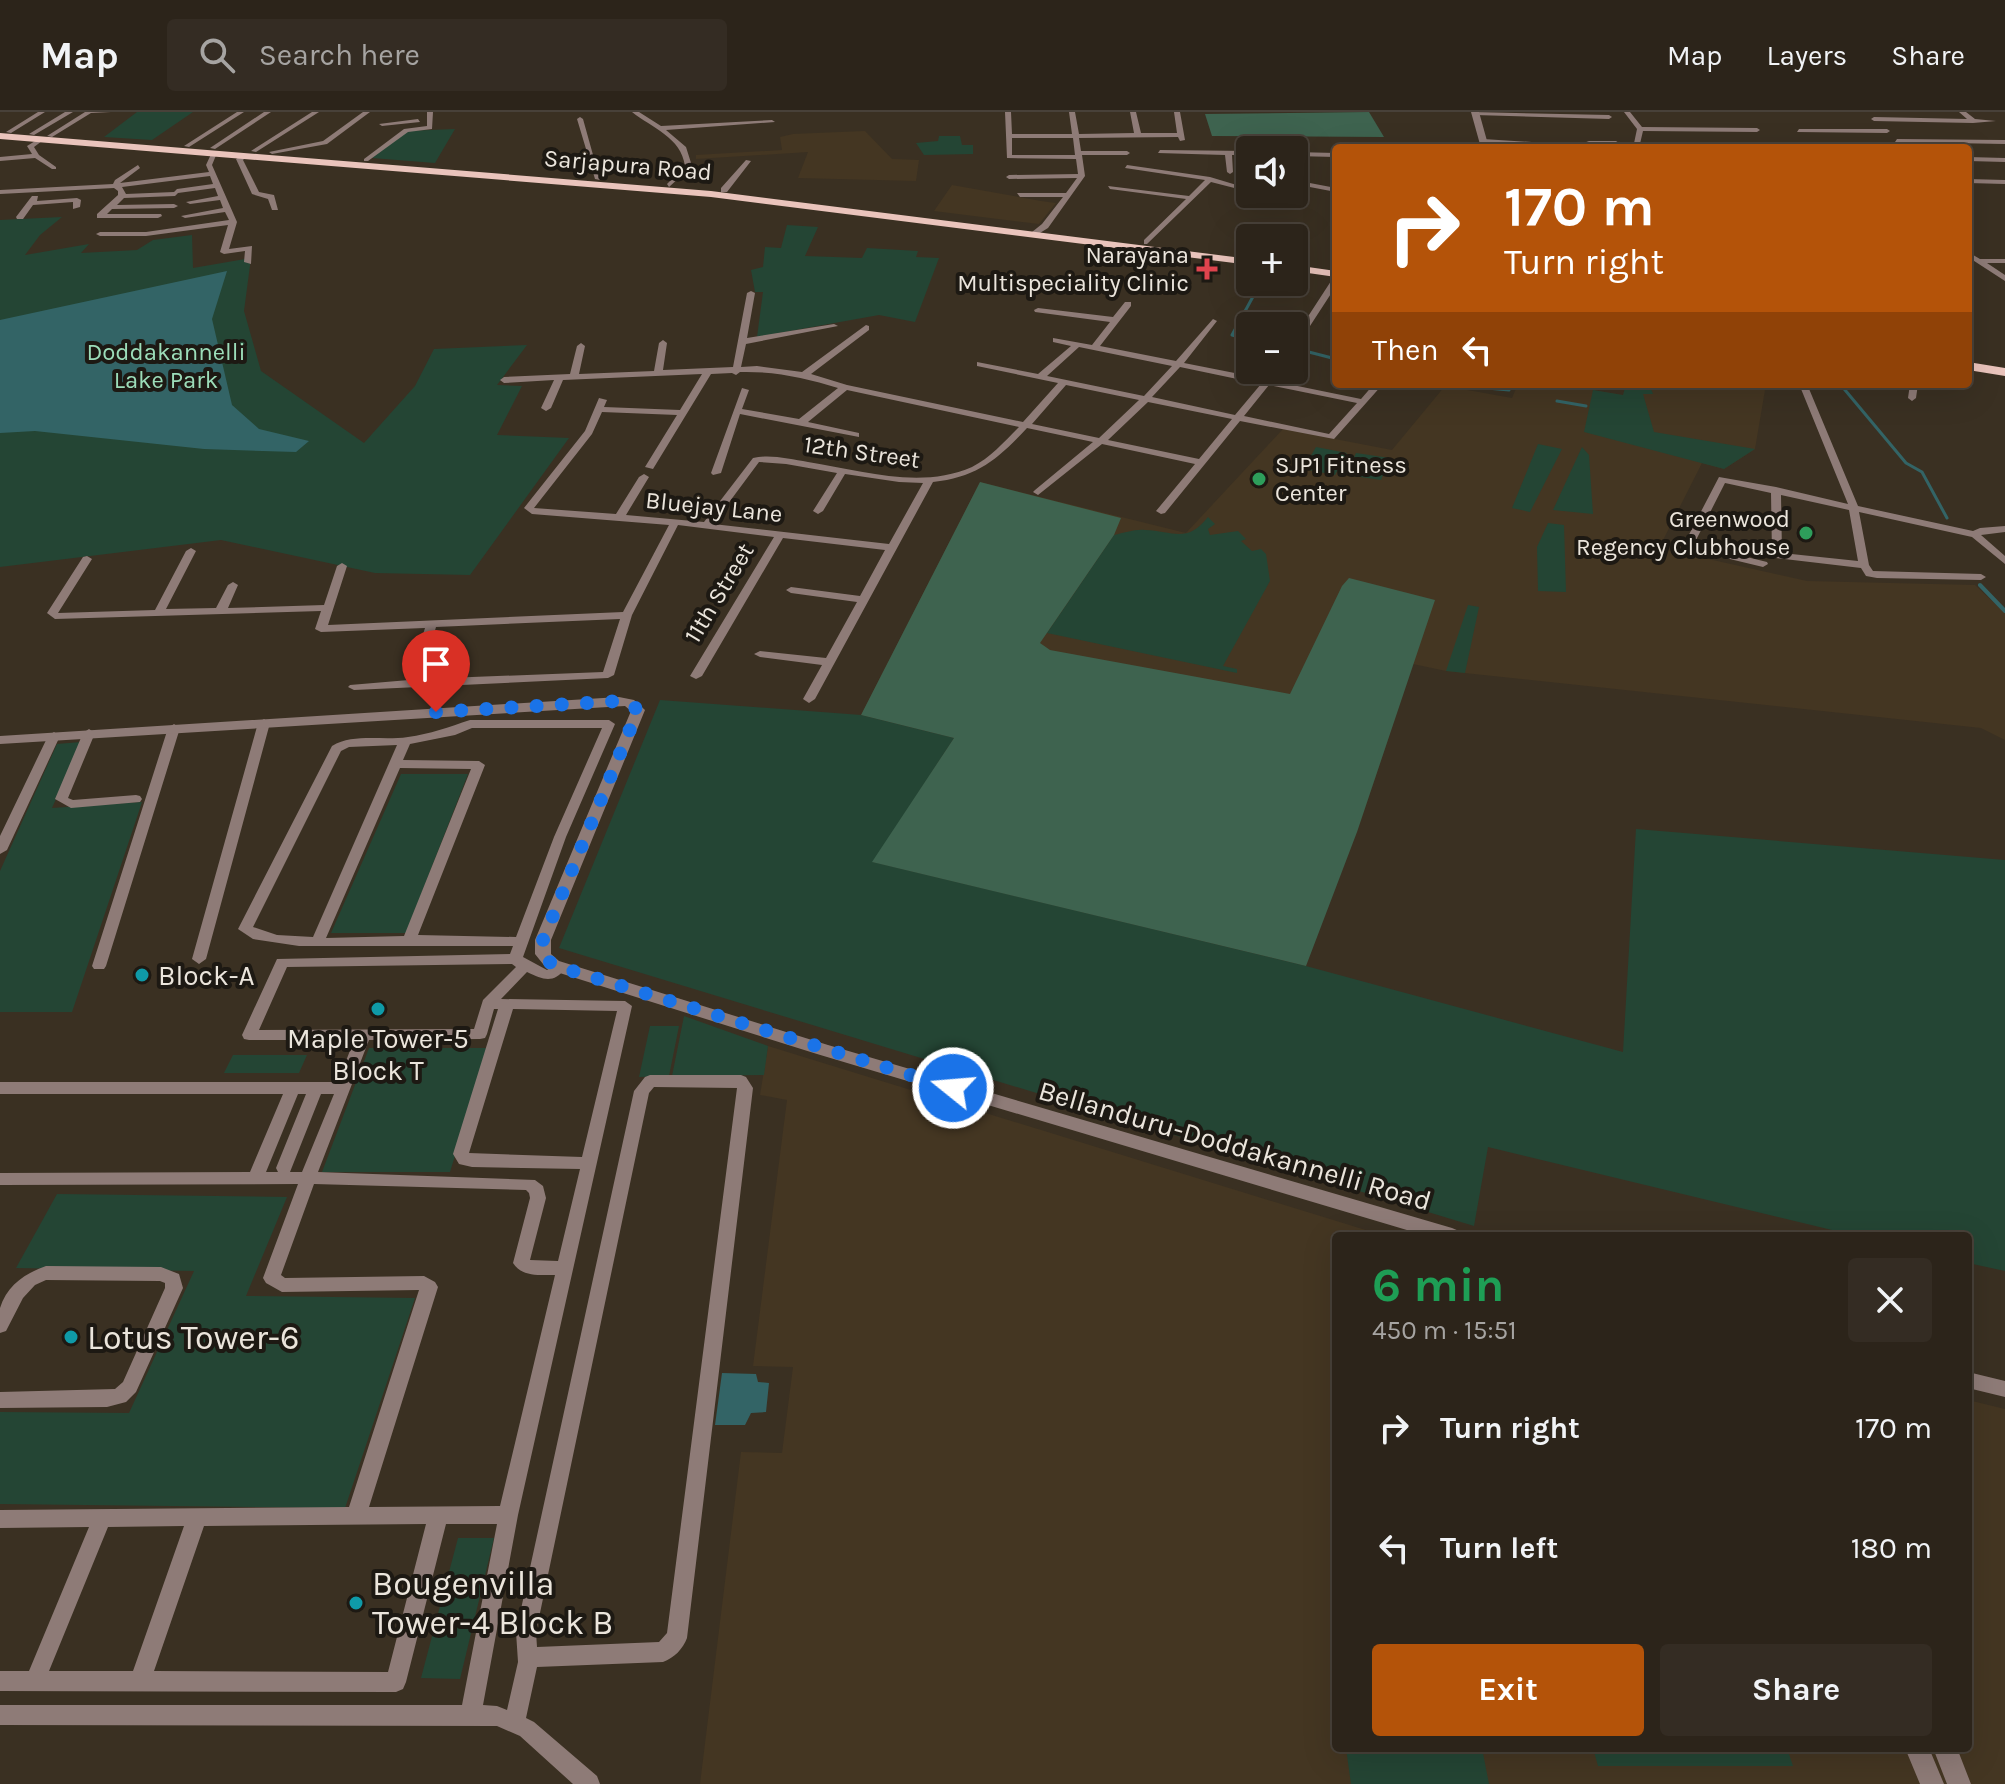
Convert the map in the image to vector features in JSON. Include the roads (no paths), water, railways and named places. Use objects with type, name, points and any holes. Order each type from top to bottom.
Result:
[{"type":"main road","name":"Sarjapura Road","points":[[3,133],[711,194],[1147,242],[1236,257]]},
{"type":"main road","name":"Sarjapura Road","points":[[41,137],[213,150]]},
{"type":"main road","name":"Sarjapura Road","points":[[249,153],[272,152],[446,170],[724,190],[1236,257]]},
{"type":"main road","points":[[1308,266],[1332,267]]},
{"type":"main road","points":[[1308,269],[1332,276]]},
{"type":"main road","points":[[1972,360],[2005,365]]},
{"type":"main road","points":[[1972,367],[2005,372]]},
{"type":"street","points":[[3,133],[42,112]]},
{"type":"street","points":[[54,168],[36,156],[30,146],[70,112]]},
{"type":"street","points":[[41,137],[91,112],[108,112]]},
{"type":"street","points":[[182,146],[218,119],[222,112]]},
{"type":"street","points":[[182,146],[241,112]]},
{"type":"street","points":[[248,262],[249,248],[224,252],[233,222],[209,165],[213,150],[268,112]]},
{"type":"street","points":[[275,208],[271,197],[256,194],[239,159],[316,112]]},
{"type":"street","points":[[272,152],[325,143],[367,112]]},
{"type":"street","points":[[635,112],[680,144],[690,163],[669,185]]},
{"type":"street","points":[[1008,112],[1009,157],[1127,153]]},
{"type":"street","points":[[1038,231],[1082,176],[1072,112]]},
{"type":"street","points":[[1133,112],[1138,135]]},
{"type":"street","points":[[1008,136],[1182,137],[1177,112]]},
{"type":"street","points":[[1484,144],[1475,112],[1609,117]]},
{"type":"street","points":[[1627,112],[1640,129],[1637,144]]},
{"type":"street","points":[[1866,112],[1900,144]]},
{"type":"street","points":[[1962,112],[1973,121]]},
{"type":"street","points":[[366,160],[406,130],[430,128],[430,116],[382,124]]},
{"type":"street","points":[[644,118],[663,117]]},
{"type":"street","points":[[580,119],[598,179]]},
{"type":"street","points":[[1874,119],[1993,121]]},
{"type":"street","points":[[660,128],[772,122]]},
{"type":"street","points":[[1640,129],[1757,130]]},
{"type":"street","points":[[1799,131],[1887,131]]},
{"type":"street","points":[[1897,141],[2005,142]]},
{"type":"street","points":[[1588,144],[1616,143]]},
{"type":"street","points":[[1160,152],[1236,152]]},
{"type":"street","points":[[1228,152],[1230,172]]},
{"type":"street","points":[[1308,154],[1332,155]]},
{"type":"street","points":[[0,159],[36,156]]},
{"type":"street","points":[[1972,159],[2005,160]]},
{"type":"street","points":[[724,190],[748,161]]},
{"type":"street","points":[[116,186],[123,176],[138,167]]},
{"type":"street","points":[[1127,167],[1210,179],[1236,186]]},
{"type":"street","points":[[2,192],[116,186],[213,174]]},
{"type":"street","points":[[1009,177],[1082,176]]},
{"type":"street","points":[[1147,242],[1210,179]]},
{"type":"street","points":[[2,192],[18,181]]},
{"type":"street","points":[[1972,181],[2005,182]]},
{"type":"street","points":[[158,216],[100,216],[122,196],[218,185]]},
{"type":"street","points":[[1308,185],[1332,189]]},
{"type":"street","points":[[116,186],[122,190],[122,196]]},
{"type":"street","points":[[1110,187],[1192,198]]},
{"type":"street","points":[[20,217],[41,192]]},
{"type":"street","points":[[1020,195],[1067,195]]},
{"type":"street","points":[[190,202],[223,197]]},
{"type":"street","points":[[32,203],[77,200],[76,207]]},
{"type":"street","points":[[110,207],[174,206]]},
{"type":"street","points":[[185,216],[228,209]]},
{"type":"street","points":[[100,234],[146,234],[233,222]]},
{"type":"street","points":[[1972,257],[2005,279]]},
{"type":"street","points":[[1978,261],[2005,261]]},
{"type":"street","points":[[1308,322],[1332,283]]},
{"type":"street","points":[[736,372],[751,293]]},
{"type":"street","points":[[1094,348],[1128,304]]},
{"type":"street","points":[[1038,310],[1115,320]]},
{"type":"street","points":[[1038,492],[1103,442],[1181,365],[1213,321]]},
{"type":"street","points":[[741,342],[834,326]]},
{"type":"street","points":[[804,375],[866,328]]},
{"type":"street","points":[[1056,340],[1236,375]]},
{"type":"street","points":[[658,375],[663,343]]},
{"type":"street","points":[[1040,377],[1077,345]]},
{"type":"street","points":[[574,378],[581,346]]},
{"type":"street","points":[[980,364],[1331,437],[1375,388]]},
{"type":"street","points":[[504,380],[757,369],[804,375],[845,387],[1199,462]]},
{"type":"street","points":[[619,518],[707,373]]},
{"type":"street","points":[[546,408],[559,379]]},
{"type":"street","name":"12th Street","points":[[707,525],[756,460],[928,482],[978,467],[1026,424],[1064,382]]},
{"type":"street","points":[[1161,511],[1265,384]]},
{"type":"street","points":[[1281,384],[1360,401]]},
{"type":"street","points":[[802,422],[845,387]]},
{"type":"street","points":[[1805,388],[1852,505],[1864,565],[1870,574],[1981,577]]},
{"type":"street","points":[[1912,398],[1913,388]]},
{"type":"street","points":[[716,473],[745,390]]},
{"type":"street","name":"Bluejay Lane","points":[[683,413],[600,405],[589,432],[529,508],[532,511],[781,533],[892,548]]},
{"type":"street","points":[[737,411],[856,435]]},
{"type":"street","points":[[818,511],[843,470]]},
{"type":"street","points":[[1763,564],[1689,548],[1688,543],[1722,479],[1852,505],[1975,535],[2005,561]]},
{"type":"street","points":[[809,699],[928,482]]},
{"type":"street","points":[[1776,490],[1777,554],[1864,565]]},
{"type":"street","points":[[354,687],[608,675],[627,615],[675,522]]},
{"type":"street","points":[[1975,535],[1980,531],[2005,529]]},
{"type":"street","name":"11th Street","points":[[696,676],[781,533]]},
{"type":"street","points":[[159,613],[191,551]]},
{"type":"street","points":[[87,559],[52,613],[55,616],[326,608]]},
{"type":"street","points":[[342,566],[319,628],[323,630],[627,615]]},
{"type":"street","points":[[220,612],[233,585]]},
{"type":"street","points":[[791,590],[864,600]]},
{"type":"street","points":[[414,683],[431,626]]},
{"type":"street","points":[[760,654],[829,662]]},
{"type":"street","points":[[0,740],[619,701],[629,703],[638,710],[541,949],[544,957],[559,968],[549,976],[520,962],[282,962],[249,1035],[480,1034],[488,1004],[520,962],[522,942],[561,836],[609,724],[470,724],[451,732],[405,741],[355,742],[336,749],[243,927],[252,935],[267,938],[318,941],[522,942]]},
{"type":"street","points":[[199,959],[264,723]]},
{"type":"street","points":[[99,966],[174,728]]},
{"type":"street","points":[[89,733],[61,799],[71,804],[136,799]]},
{"type":"street","points":[[0,850],[7,823],[54,736]]},
{"type":"street","points":[[318,941],[405,741]]},
{"type":"street","points":[[397,764],[479,765],[409,940]]},
{"type":"street","points":[[353,953],[451,953],[448,961]]},
{"type":"street","name":"Bellanduru-Doddakannelli Road","points":[[559,968],[823,1050],[1438,1232]]},
{"type":"street","points":[[471,1716],[508,1515],[625,1006],[488,1004]]},
{"type":"street","points":[[507,1005],[461,1154],[465,1160],[472,1161],[587,1163]]},
{"type":"street","points":[[356,1517],[429,1287],[424,1283],[282,1285],[272,1278],[364,1034]]},
{"type":"street","points":[[515,1722],[528,1662],[526,1632],[642,1091],[650,1081],[741,1081],[745,1088],[677,1638],[663,1652],[540,1655],[528,1662]]},
{"type":"street","points":[[0,1088],[344,1088]]},
{"type":"street","points":[[255,1179],[293,1088]]},
{"type":"street","points":[[284,1168],[316,1088]]},
{"type":"street","points":[[0,1179],[308,1178],[529,1184],[537,1190],[538,1198],[521,1263],[530,1268],[566,1268]]},
{"type":"street","points":[[0,1326],[23,1283],[34,1275],[161,1274],[173,1279],[174,1288],[130,1387],[120,1396],[107,1399],[0,1400]]},
{"type":"street","points":[[1972,1381],[2005,1389]]},
{"type":"street","points":[[0,1519],[508,1515]]},
{"type":"street","points":[[0,1681],[396,1682],[438,1516]]},
{"type":"street","points":[[140,1682],[197,1518]]},
{"type":"street","points":[[35,1680],[102,1519]]},
{"type":"street","points":[[0,1715],[497,1716],[515,1722],[589,1784]]},
{"type":"street","points":[[1919,1752],[1932,1784]]},
{"type":"street","points":[[1947,1752],[1959,1784]]},
{"type":"water","name":"Doddakannelli Lake Park","points":[[227,271],[212,319],[232,405],[259,429],[309,441],[296,452],[204,449],[35,431],[0,433],[0,320]]},
{"type":"water","points":[[722,1373],[756,1374],[758,1382],[769,1383],[766,1412],[751,1413],[745,1425],[715,1425]]},
{"type":"waterway","points":[[1245,312],[1253,296]]},
{"type":"waterway","points":[[1236,328],[1232,335],[1236,336]]},
{"type":"waterway","points":[[1308,352],[1332,358]]},
{"type":"waterway","points":[[1487,388],[1509,390]]},
{"type":"waterway","points":[[1843,388],[1906,463],[1922,472],[1947,518]]},
{"type":"waterway","points":[[1557,401],[1586,406]]},
{"type":"waterway","points":[[1980,585],[2005,611]]},
{"type":"place","name":"Narayana Multispeciality Clinic","points":[[1207,269]]},
{"type":"place","name":"SJP1 Fitness Center","points":[[1259,479]]},
{"type":"place","name":"Greenwood Regency Clubhouse","points":[[1806,533]]},
{"type":"place","name":"Block-A","points":[[142,975]]},
{"type":"place","name":"Maple Tower-5 Block T","points":[[378,1009]]},
{"type":"place","name":"Lotus Tower-6","points":[[71,1337]]},
{"type":"place","name":"Bougenvilla Tower-4 Block B","points":[[356,1603]]}]
